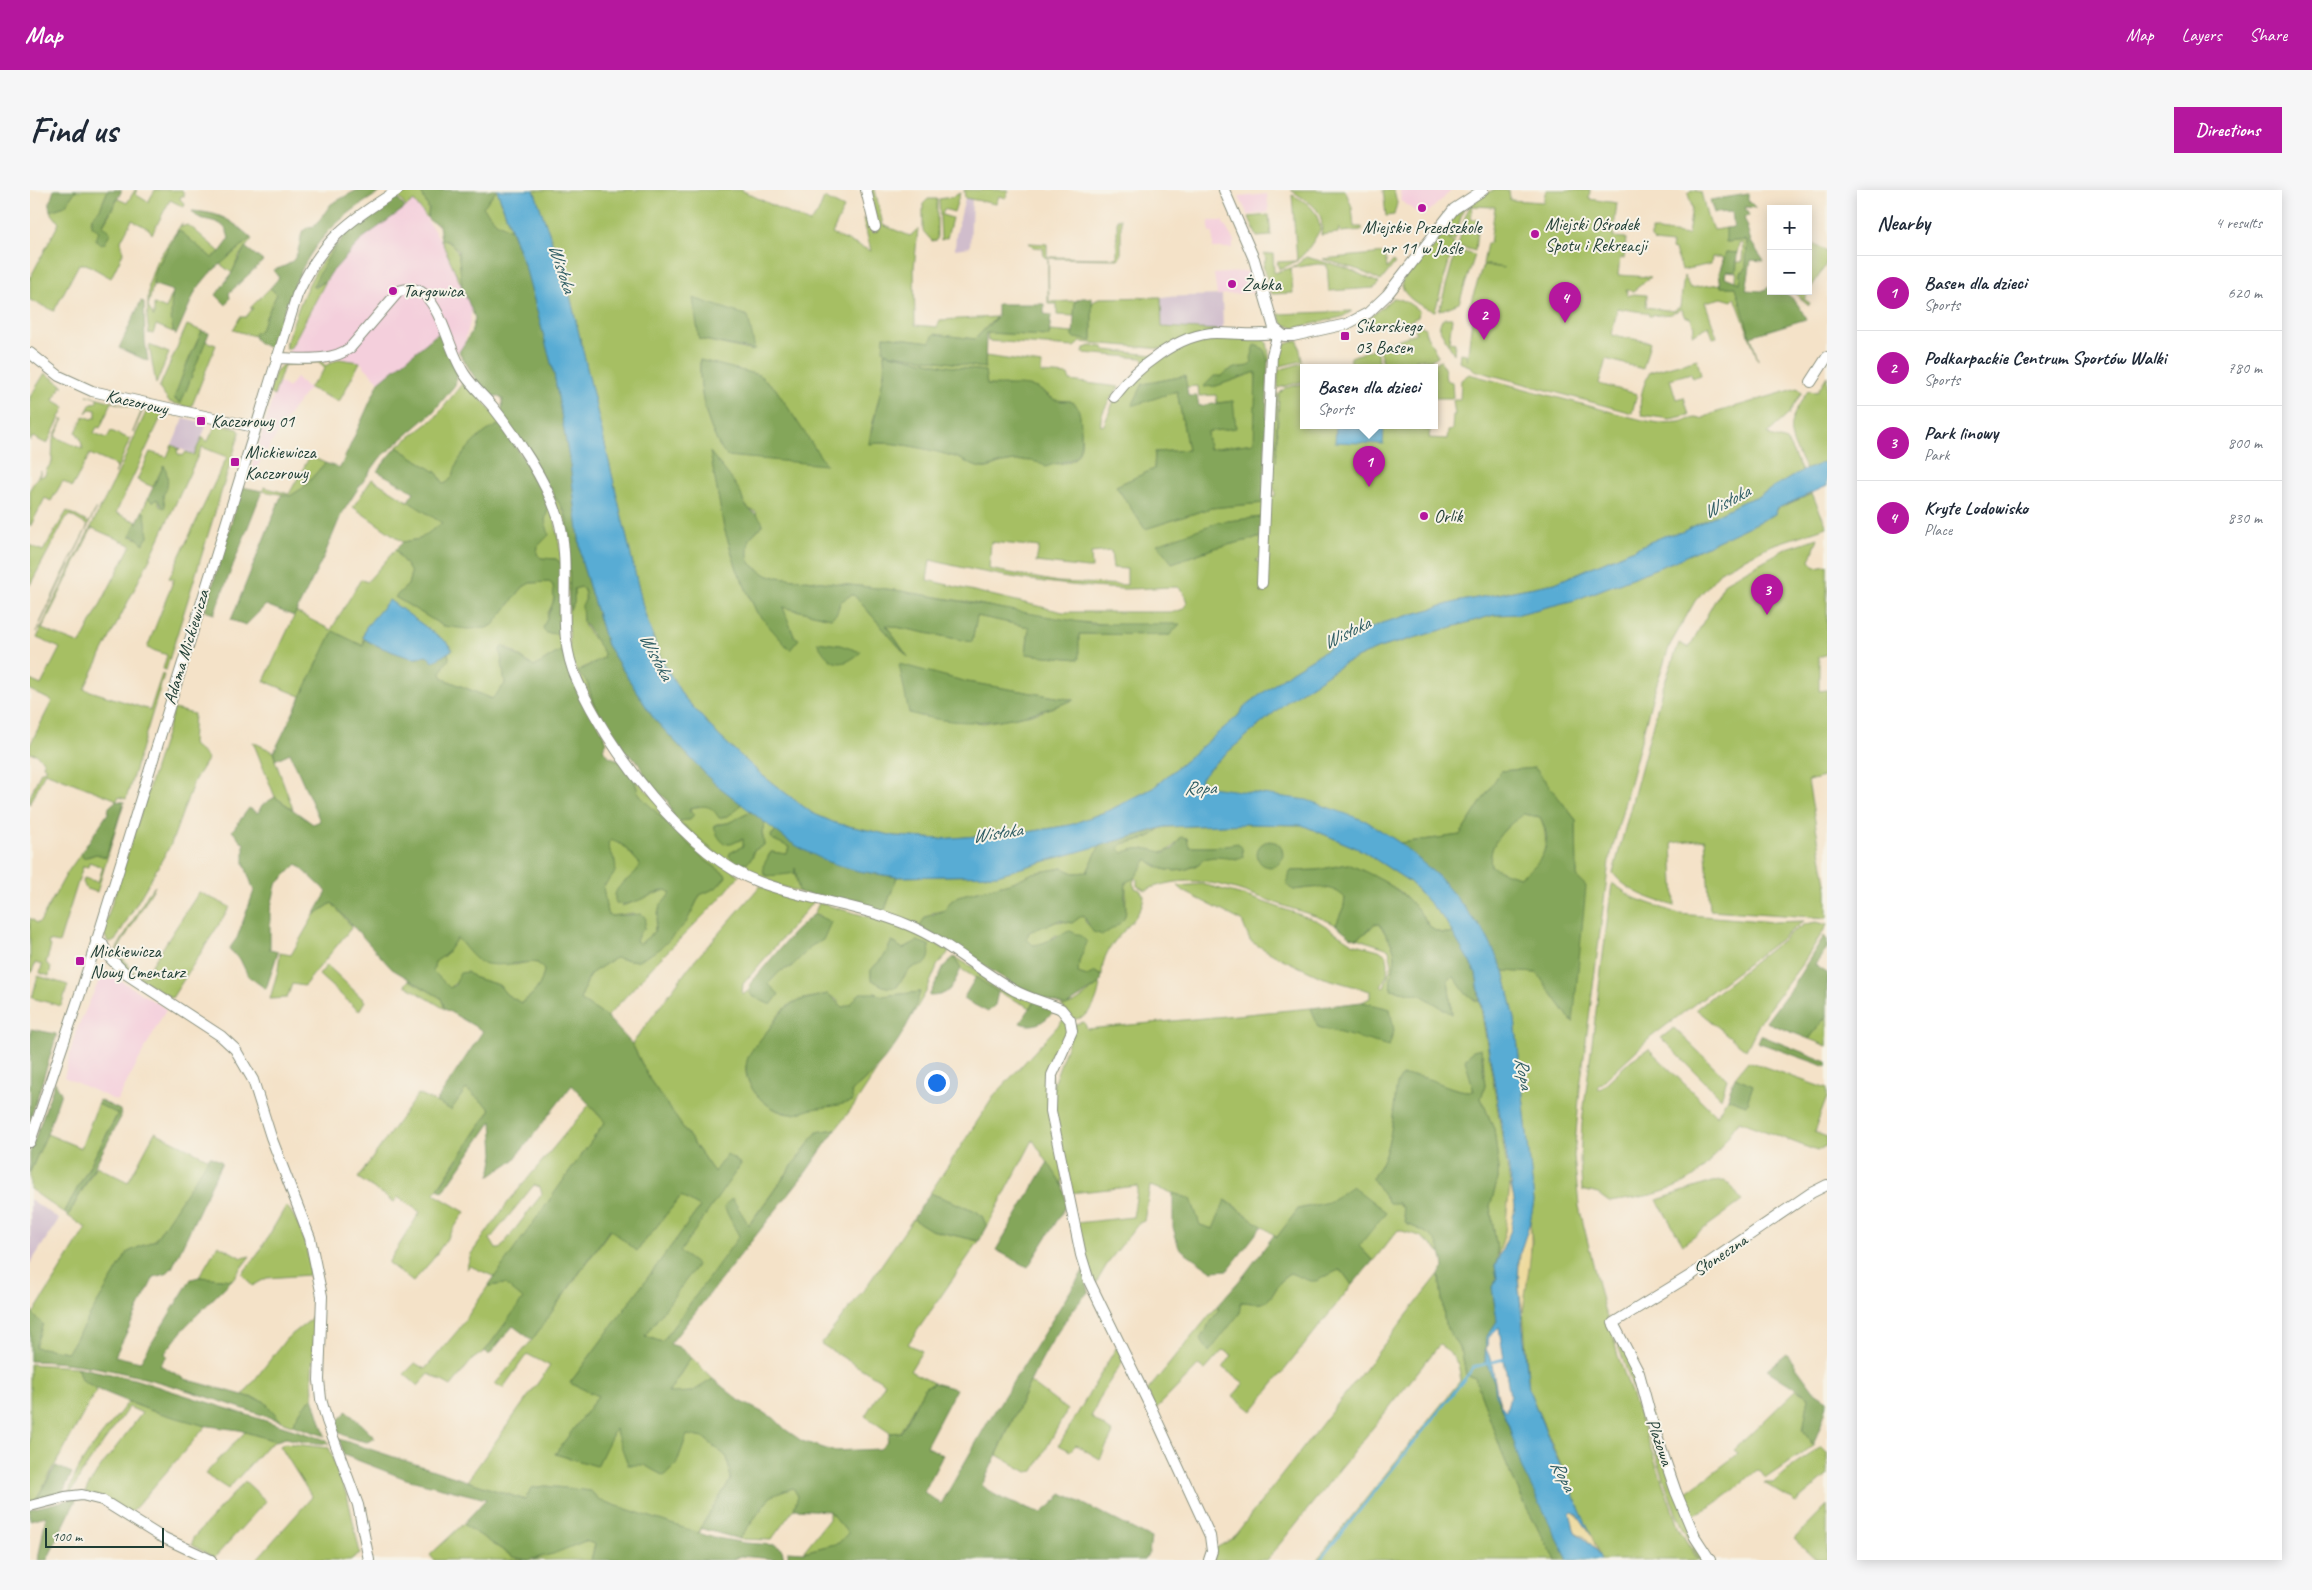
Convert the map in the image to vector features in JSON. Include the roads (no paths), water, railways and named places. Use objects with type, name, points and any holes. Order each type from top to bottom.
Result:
[{"type":"street","points":[[866,190],[875,227]]},
{"type":"street","points":[[1224,190],[1254,259],[1273,324],[1278,333],[1272,355],[1262,582]]},
{"type":"street","points":[[1114,397],[1126,381],[1148,362],[1168,349],[1198,336],[1216,333],[1249,335],[1278,333],[1290,336],[1347,324],[1368,313],[1387,295],[1454,209],[1483,190]]},
{"type":"street","name":"Adama Mickiewicza","points":[[30,1142],[96,940],[254,427],[297,295],[318,255],[334,236],[355,217],[396,191]]},
{"type":"street","points":[[276,358],[322,358],[342,353],[350,348],[399,291],[411,289],[421,292],[434,308],[465,375],[501,418],[551,500],[558,518],[564,546],[565,632],[569,659],[575,676],[602,730],[662,806],[699,844],[730,869],[760,882],[905,924],[933,938],[1013,990],[1061,1009],[1070,1020],[1072,1031],[1052,1075],[1051,1111],[1081,1255],[1089,1281],[1150,1405],[1210,1536],[1212,1551],[1209,1560]]},
{"type":"street","name":"Kaczorowy","points":[[30,353],[59,376],[92,391],[254,427]]},
{"type":"street","points":[[1811,382],[1827,357]]},
{"type":"street","points":[[96,940],[102,943],[110,957],[126,974],[221,1036],[235,1049],[253,1080],[271,1137],[310,1238],[322,1296],[319,1380],[321,1399],[327,1421],[358,1505],[369,1560]]},
{"type":"street","name":"Słoneczna","points":[[1613,1323],[1691,1275],[1811,1193],[1827,1186]]},
{"type":"street","name":"Plażowa","points":[[1613,1323],[1639,1374],[1676,1492],[1696,1537],[1710,1560]]},
{"type":"street","points":[[30,1506],[82,1495],[102,1500],[158,1535],[211,1560]]},
{"type":"water","points":[[497,190],[534,190],[568,287],[644,611],[660,657],[683,696],[719,736],[763,776],[812,813],[835,823],[895,836],[940,839],[1028,832],[1070,825],[1110,810],[1153,788],[1238,716],[1244,707],[1292,671],[1343,640],[1385,622],[1456,602],[1555,583],[1664,536],[1682,532],[1744,501],[1759,496],[1800,472],[1827,461],[1827,486],[1776,509],[1775,514],[1675,561],[1575,600],[1519,614],[1494,615],[1379,648],[1345,663],[1290,699],[1216,762],[1201,778],[1200,783],[1202,786],[1307,800],[1366,821],[1400,843],[1440,878],[1485,933],[1504,971],[1515,1019],[1534,1201],[1530,1222],[1519,1256],[1518,1279],[1529,1390],[1591,1535],[1578,1515],[1573,1512],[1570,1513],[1575,1532],[1593,1547],[1601,1560],[1568,1560],[1522,1469],[1509,1426],[1499,1403],[1496,1396],[1494,1381],[1485,1361],[1486,1338],[1497,1321],[1492,1287],[1497,1278],[1495,1266],[1511,1230],[1515,1206],[1476,973],[1445,920],[1410,882],[1361,850],[1302,825],[1248,824],[1165,827],[997,875],[897,877],[858,871],[828,862],[790,842],[713,782],[654,719],[607,645],[582,563],[570,464],[554,374],[526,270]],"holes":[[[1499,1328],[1510,1396],[1506,1411],[1499,1403],[1491,1360],[1486,1349],[1489,1337]]]},
{"type":"water","points":[[1336,429],[1384,429],[1383,444],[1335,442]]},
{"type":"water","points":[[389,600],[449,644],[452,650],[433,662],[428,656],[409,657],[366,640],[363,637],[366,627]]},
{"type":"waterway","points":[[1320,1560],[1474,1367],[1504,1359]]},
{"type":"place","name":"Miejskie Przedszkole nr 11 w Jaśle","points":[[1422,208]]},
{"type":"place","name":"Miejski Ośrodek Spotu i Rekreacji","points":[[1535,234]]},
{"type":"place","name":"Żabka","points":[[1232,284]]},
{"type":"place","name":"Targowica","points":[[393,291]]},
{"type":"place","name":"Kryte Lodowisko","points":[[1565,323]]},
{"type":"place","name":"Sikorskiego 03 Basen","points":[[1345,336]]},
{"type":"place","name":"Podkarpackie Centrum Sportów Walki","points":[[1484,340]]},
{"type":"place","name":"Kaczorowy 01","points":[[201,421]]},
{"type":"place","name":"Mickiewicza Kaczorowy","points":[[235,462]]},
{"type":"place","name":"Basen dla dzieci","points":[[1369,487]]},
{"type":"place","name":"Orlik","points":[[1424,516]]},
{"type":"place","name":"Park linowy","points":[[1767,615]]},
{"type":"place","name":"Mickiewicza Nowy Cmentarz","points":[[80,961]]},
{"type":"water label","name":"Wisłoka","points":[[563,268]]},
{"type":"water label","name":"Wisłoka","points":[[1726,501]]},
{"type":"water label","name":"Wisłoka","points":[[1346,632]]},
{"type":"water label","name":"Wisłoka","points":[[657,656]]},
{"type":"water label","name":"Ropa","points":[[1200,787]]},
{"type":"water label","name":"Wisłoka","points":[[997,832]]},
{"type":"water label","name":"Ropa","points":[[1525,1073]]},
{"type":"water label","name":"Ropa","points":[[1564,1475]]}]
